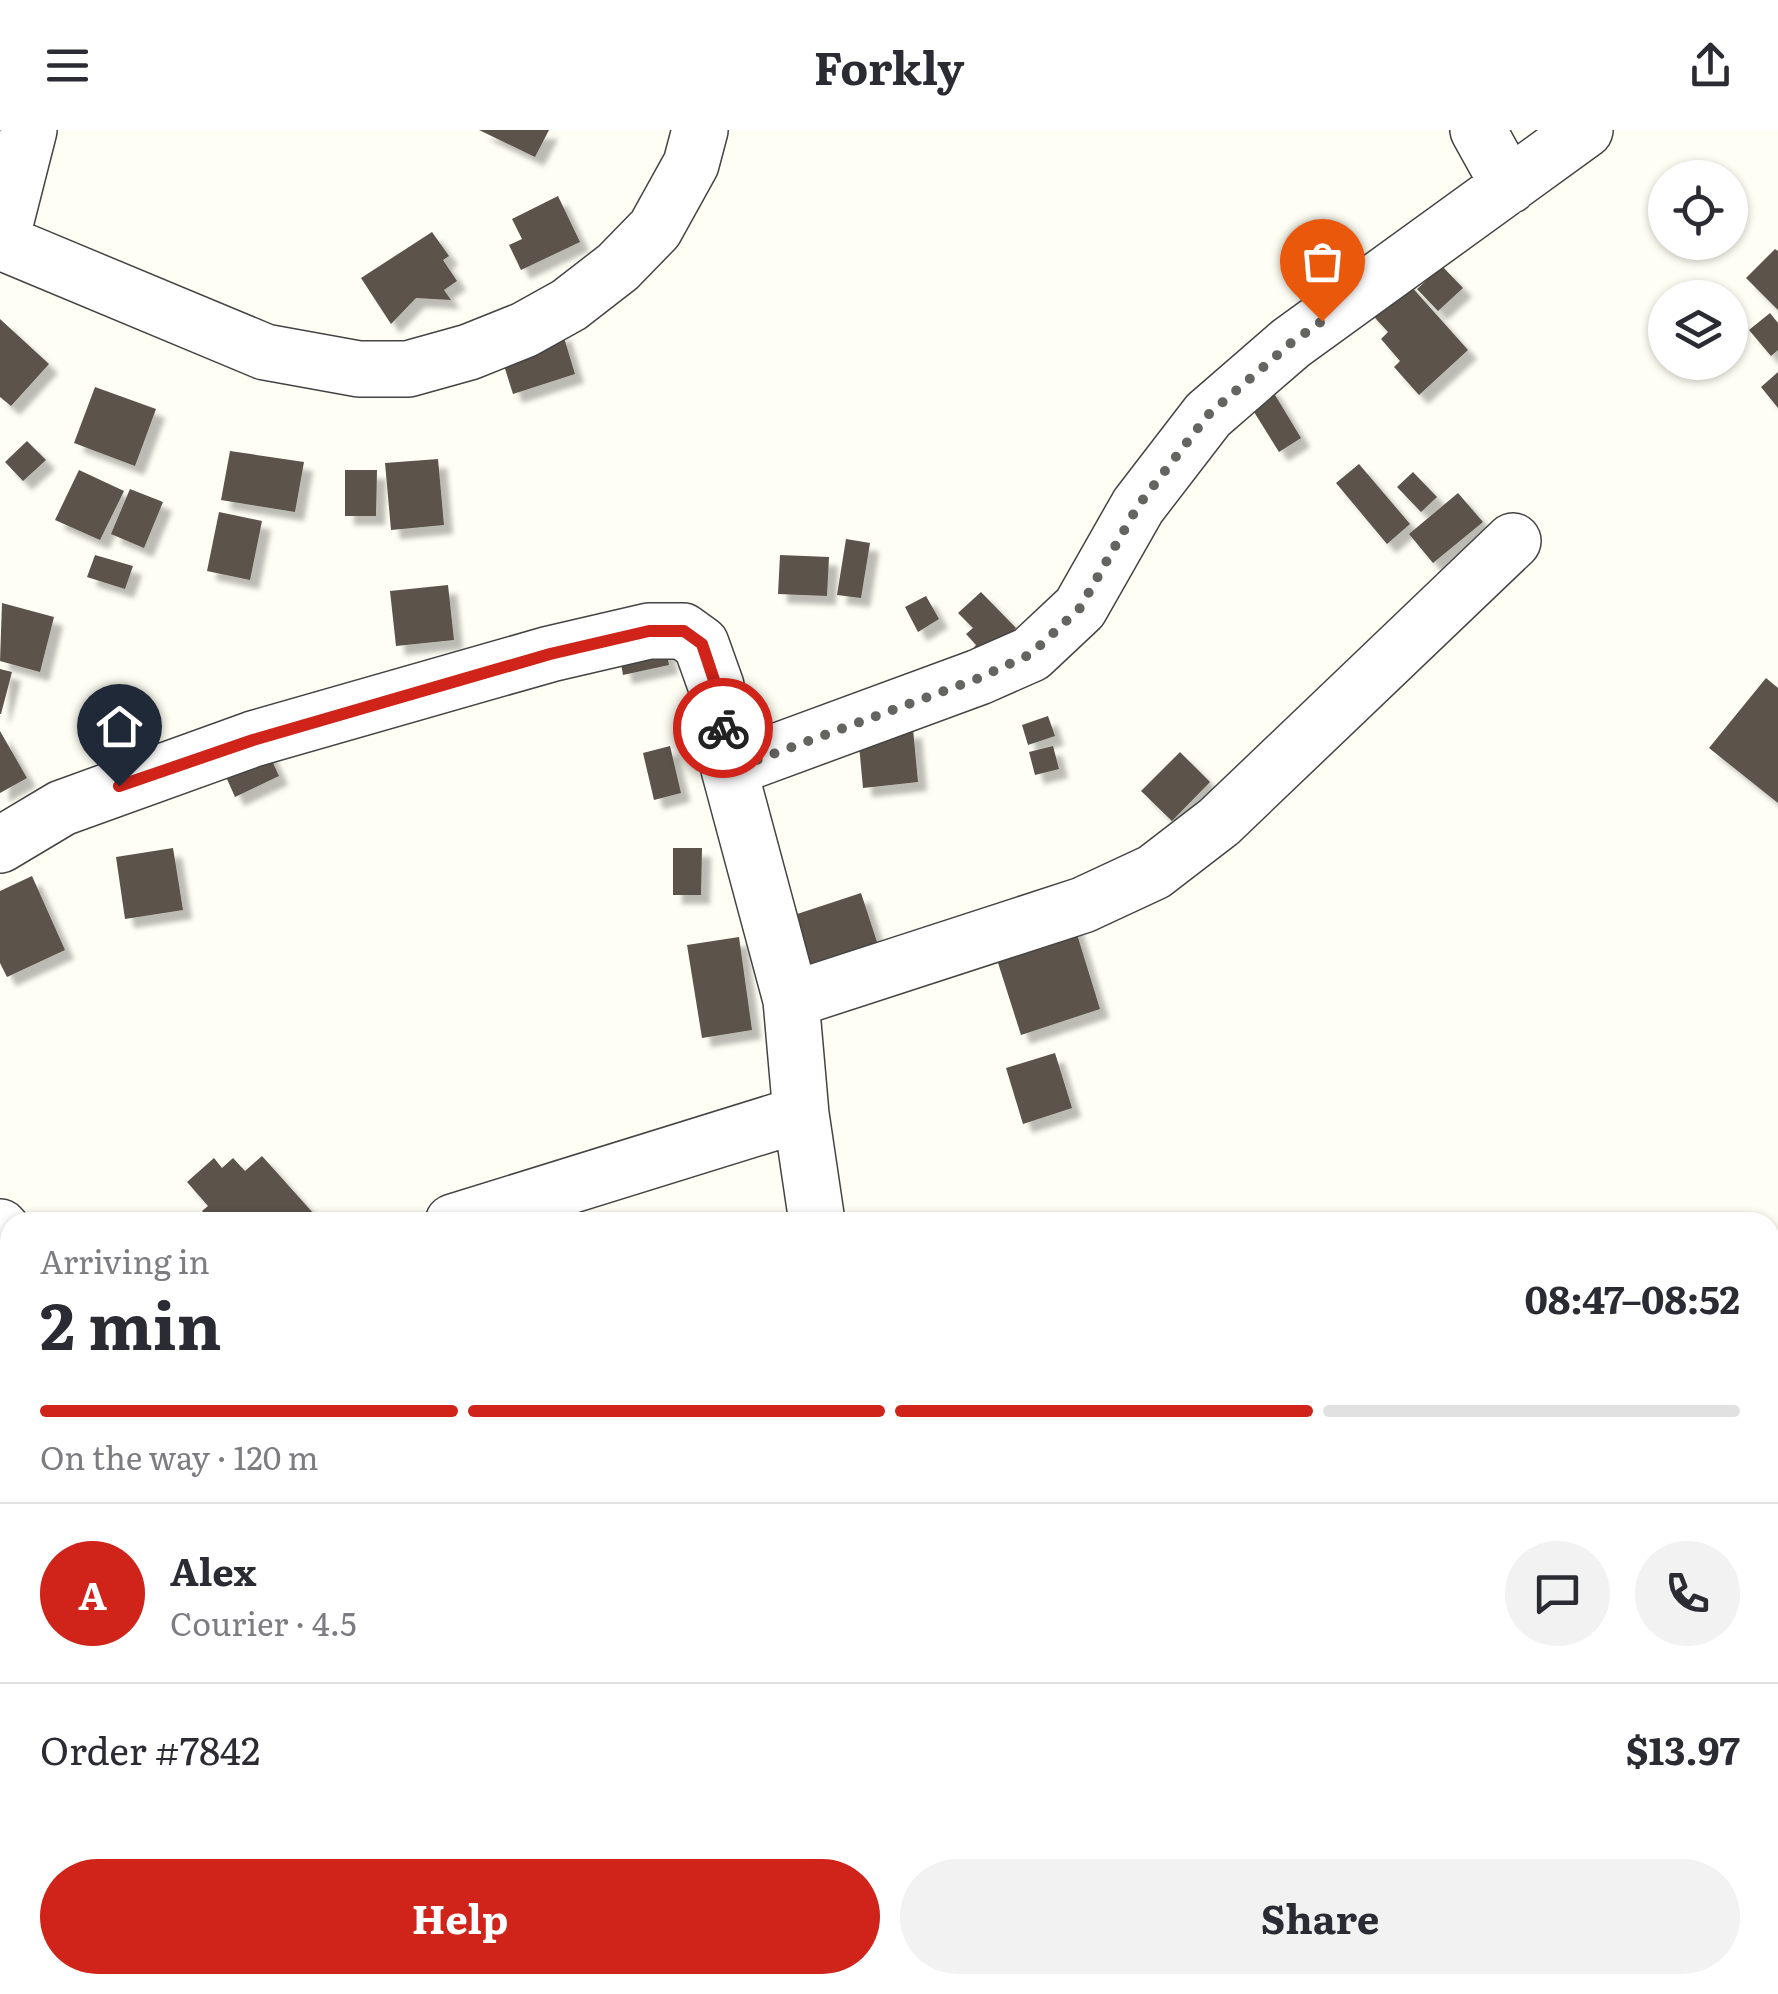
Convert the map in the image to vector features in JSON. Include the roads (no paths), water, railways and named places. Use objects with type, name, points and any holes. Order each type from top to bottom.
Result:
[{"type":"street","points":[[29,130],[0,243],[264,352],[359,369],[408,369],[469,352],[524,330],[569,305],[618,267],[655,229],[692,164],[700,130]]},
{"type":"street","points":[[1478,130],[1509,186]]},
{"type":"street","points":[[730,770],[979,678],[1031,654],[1080,608],[1138,506],[1208,415],[1291,343],[1585,130]]},
{"type":"street","points":[[791,1000],[1083,905],[1154,872],[1219,822],[1513,542]]},
{"type":"street","points":[[0,846],[62,808],[253,740],[550,654],[649,631],[684,631],[702,644],[716,686],[730,770],[791,1000],[801,1114],[816,1212]]},
{"type":"street","points":[[484,1212],[801,1114]]}]
